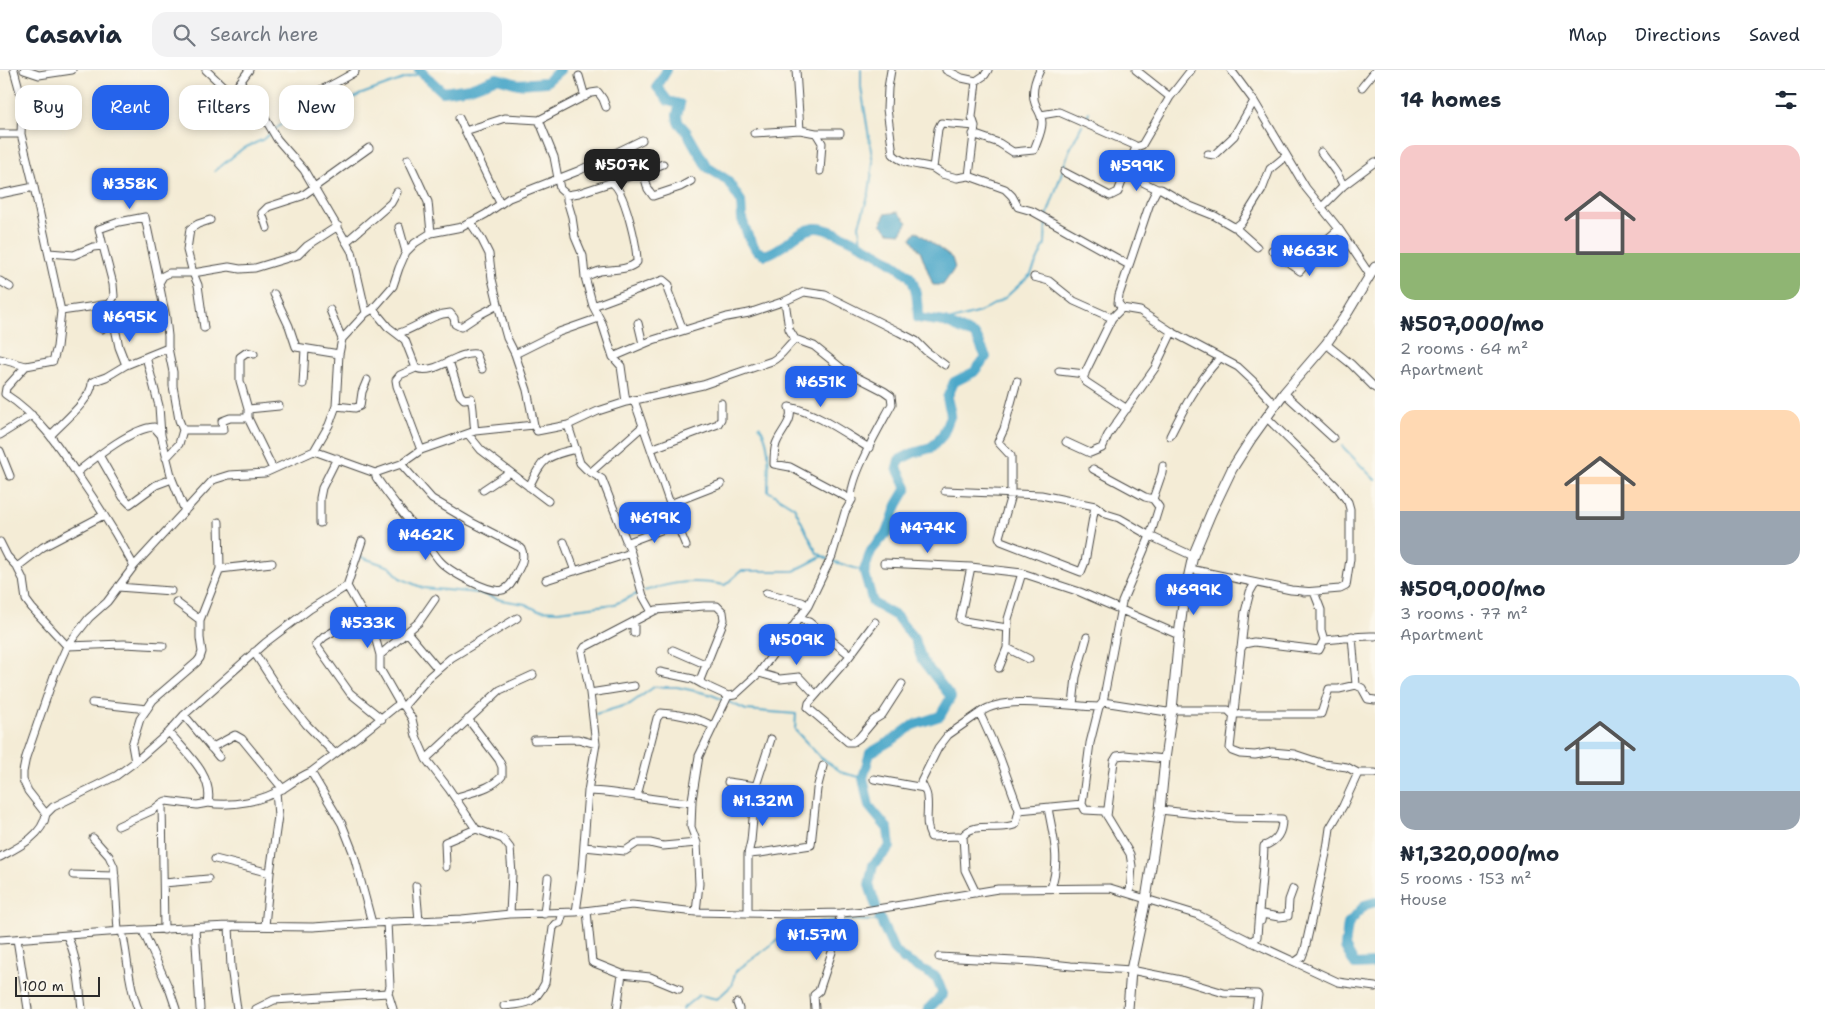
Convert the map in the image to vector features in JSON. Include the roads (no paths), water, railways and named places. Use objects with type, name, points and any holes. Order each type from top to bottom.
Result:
[{"type":"street","points":[[0,359],[26,366],[53,361],[57,347],[61,311],[21,134],[22,108],[14,70]]},
{"type":"street","points":[[24,70],[39,75],[72,70]]},
{"type":"street","points":[[206,70],[222,85]]},
{"type":"street","points":[[238,85],[249,70]]},
{"type":"street","points":[[331,85],[355,72],[355,70]]},
{"type":"street","points":[[796,70],[800,130]]},
{"type":"street","points":[[891,70],[887,110],[893,154],[908,162],[933,168],[942,174],[957,178],[969,176],[1005,189],[1012,196],[1018,207],[1032,211],[1129,265]]},
{"type":"street","points":[[946,70],[962,78],[976,81],[985,75],[988,70]]},
{"type":"street","points":[[973,134],[999,144],[1013,152],[1034,150],[1042,122],[1041,115],[1034,101],[1033,91],[1034,82],[1040,70]]},
{"type":"street","points":[[1136,70],[1170,97]]},
{"type":"street","points":[[1041,115],[1059,112],[1136,147],[1142,145],[1146,140],[1170,97],[1191,70]]},
{"type":"street","points":[[1128,1009],[1132,970],[1146,899],[1160,810],[1179,635],[1184,597],[1193,556],[1232,470],[1275,405],[1326,344],[1373,271],[1306,188],[1254,101],[1230,70]]},
{"type":"street","points":[[1362,87],[1375,71]]},
{"type":"street","points":[[579,76],[585,97]]},
{"type":"street","points":[[969,176],[975,126],[972,117],[976,81]]},
{"type":"street","points":[[465,131],[505,118],[539,120],[598,92],[606,107]]},
{"type":"street","points":[[1208,154],[1214,155],[1234,136],[1254,101]]},
{"type":"street","points":[[459,118],[500,204]]},
{"type":"street","points":[[539,120],[554,157],[560,189],[567,195],[574,237],[583,256],[585,278],[593,306],[613,357],[621,366],[626,402]]},
{"type":"street","points":[[933,168],[938,129],[941,122],[975,126]]},
{"type":"street","points":[[269,125],[277,139],[304,170],[352,252],[366,313]]},
{"type":"street","points":[[754,133],[800,130],[816,133],[840,132]]},
{"type":"street","points":[[816,133],[822,144],[820,171]]},
{"type":"street","points":[[0,134],[21,134]]},
{"type":"street","points":[[46,814],[28,791],[23,780],[23,772],[26,757],[66,646],[89,618],[107,602],[134,566],[213,480],[229,475],[265,473],[314,451],[330,426],[336,406],[339,354],[342,339],[366,313],[373,309],[393,286],[406,252],[415,243],[431,234],[462,227],[486,214],[509,198],[557,180],[642,140]]},
{"type":"street","points":[[1064,172],[1110,196],[1118,192],[1136,147]]},
{"type":"street","points":[[267,228],[262,213],[268,207],[302,196],[314,189],[342,166],[369,148]]},
{"type":"street","points":[[1321,152],[1341,179],[1343,186]]},
{"type":"street","points":[[1237,226],[1242,222],[1262,190],[1270,169],[1286,156]]},
{"type":"street","points":[[408,159],[428,202],[431,234]]},
{"type":"street","points":[[1322,207],[1343,186],[1375,162]]},
{"type":"street","points":[[567,195],[579,193],[663,164]]},
{"type":"street","points":[[643,172],[648,188],[653,196],[692,181]]},
{"type":"street","points":[[1126,174],[1157,189],[1161,189],[1190,206],[1237,226]]},
{"type":"street","points":[[585,278],[598,272],[634,265],[637,262],[634,238],[619,189],[616,184],[611,182]]},
{"type":"street","points":[[0,194],[34,187]]},
{"type":"street","points":[[1157,189],[1150,203],[1118,302],[1122,308],[1140,311],[1172,332],[1238,367],[1275,405]]},
{"type":"street","points":[[346,242],[391,203],[397,192]]},
{"type":"street","points":[[126,365],[119,347],[110,304],[114,296],[113,284],[99,229],[119,222],[145,217],[166,318],[168,348],[179,420],[183,430],[178,444],[166,458]]},
{"type":"street","points":[[204,328],[198,285],[187,250],[190,229],[210,220]]},
{"type":"street","points":[[470,222],[489,254],[498,305],[507,338],[515,354],[527,390],[536,430],[568,424],[598,411],[626,402],[703,385],[763,365],[782,356],[785,348],[795,339]]},
{"type":"street","points":[[159,284],[163,276],[169,272],[193,273],[229,266],[240,269],[255,268],[298,255],[307,246],[338,226]]},
{"type":"street","points":[[1237,226],[1238,230],[1257,247]]},
{"type":"street","points":[[399,227],[406,252]]},
{"type":"street","points":[[1272,250],[1300,271],[1324,242],[1339,229]]},
{"type":"street","points":[[49,253],[74,255],[93,247],[103,246]]},
{"type":"street","points":[[1034,277],[1049,282],[1074,301],[1112,318]]},
{"type":"street","points":[[593,306],[663,280],[669,285],[668,292],[683,330]]},
{"type":"street","points":[[0,281],[10,287]]},
{"type":"street","points":[[613,357],[683,330],[785,301],[804,292],[825,295],[916,341],[945,365]]},
{"type":"street","points":[[274,294],[289,326],[296,347],[339,354]]},
{"type":"street","points":[[696,912],[699,884],[696,843],[691,826],[692,803],[699,756],[726,699],[735,695],[759,673],[808,606],[830,558],[845,512],[852,500],[850,494],[869,448],[892,404],[891,396],[884,390],[845,371],[814,346],[795,339],[789,329],[785,301]]},
{"type":"street","points":[[61,311],[110,304]]},
{"type":"street","points":[[399,333],[413,329],[433,316],[443,313],[450,313],[454,318],[455,324],[461,327],[479,314],[498,305]]},
{"type":"street","points":[[99,306],[102,329]]},
{"type":"street","points":[[1122,308],[1112,318],[1083,377],[1086,382],[1126,409]]},
{"type":"street","points":[[373,309],[388,327],[399,333],[406,340],[416,368]]},
{"type":"street","points":[[330,310],[342,339]]},
{"type":"street","points":[[515,354],[559,332],[599,318]]},
{"type":"street","points":[[638,324],[644,344]]},
{"type":"street","points":[[1066,442],[1090,453],[1102,448],[1108,434],[1155,368],[1172,332]]},
{"type":"street","points":[[1326,344],[1351,364],[1375,388]]},
{"type":"street","points":[[51,434],[88,396],[92,388],[92,382],[106,377],[126,365],[168,348]]},
{"type":"street","points":[[303,384],[305,349]]},
{"type":"street","points":[[254,354],[247,352],[240,357],[240,381],[248,409],[248,418],[273,470]]},
{"type":"street","points":[[422,450],[396,380],[400,375],[416,368],[421,370],[430,369],[469,353],[476,354],[482,369]]},
{"type":"street","points":[[146,358],[159,406],[161,435],[166,458],[172,480],[185,511]]},
{"type":"street","points":[[1170,436],[1191,394],[1220,359]]},
{"type":"street","points":[[449,361],[460,395],[464,399],[471,398],[473,403],[471,432],[481,450],[548,501]]},
{"type":"street","points":[[26,366],[2,393],[32,414],[51,434],[104,514],[134,566]]},
{"type":"street","points":[[1059,371],[1085,374]]},
{"type":"street","points":[[336,406],[355,408],[360,406],[362,392],[367,380]]},
{"type":"street","points":[[1017,381],[1004,429],[998,442],[1012,456],[1011,494],[999,537],[1001,541],[1081,572],[1085,562],[1095,506]]},
{"type":"street","points":[[1284,393],[1333,438]]},
{"type":"street","points":[[634,400],[686,546]]},
{"type":"street","points":[[651,449],[718,424],[721,419],[721,403]]},
{"type":"street","points":[[248,409],[279,406]]},
{"type":"street","points":[[852,500],[790,466],[774,464],[776,445],[785,430],[790,411],[789,407],[816,417],[869,448]]},
{"type":"street","points":[[0,435],[32,414]]},
{"type":"street","points":[[183,430],[223,430],[222,421],[230,418],[248,418]]},
{"type":"street","points":[[1266,418],[1337,487],[1348,502],[1350,509],[1350,559],[1346,586],[1340,589],[1304,592]]},
{"type":"street","points":[[568,424],[580,463],[602,479],[631,554],[642,593],[652,612]]},
{"type":"street","points":[[314,451],[338,458],[366,471],[375,473],[401,464],[422,450],[471,432],[534,426]]},
{"type":"street","points":[[591,472],[643,426]]},
{"type":"street","points":[[76,473],[99,455],[140,430],[154,427],[161,435]]},
{"type":"street","points":[[530,487],[541,463],[555,453],[576,449]]},
{"type":"street","points":[[0,451],[10,476]]},
{"type":"street","points":[[99,455],[123,497],[130,504],[156,485],[172,480]]},
{"type":"street","points":[[320,523],[322,488],[338,458]]},
{"type":"street","points":[[375,473],[399,510],[439,560],[453,572],[488,588],[502,590],[511,585],[523,560],[524,552],[521,548],[454,513],[432,498],[401,464]]},
{"type":"street","points":[[1153,499],[1163,466]]},
{"type":"street","points":[[1093,469],[1145,497],[1153,499],[1160,507],[1122,602],[1101,704],[1090,743],[1082,804],[1085,810],[1104,811],[1130,854],[1132,866],[1130,893]]},
{"type":"street","points":[[483,490],[510,472]]},
{"type":"street","points":[[670,504],[721,484]]},
{"type":"street","points":[[945,492],[1041,495],[1095,506],[1150,536],[1193,556]]},
{"type":"street","points":[[17,567],[43,547],[82,528],[104,514]]},
{"type":"street","points":[[136,762],[132,745],[140,720],[146,709],[153,700],[200,658],[202,652],[200,620],[220,569],[218,522]]},
{"type":"street","points":[[626,543],[677,524]]},
{"type":"street","points":[[0,857],[36,834],[42,827],[46,814],[54,807],[116,776],[136,762],[169,732],[184,715],[254,652],[310,609],[347,586],[362,541]]},
{"type":"street","points":[[0,542],[23,579],[26,600],[66,646]]},
{"type":"street","points":[[564,542],[575,571]]},
{"type":"street","points":[[546,580],[631,554]]},
{"type":"street","points":[[220,569],[232,569],[272,562]]},
{"type":"street","points":[[884,563],[971,567],[1022,573],[1080,592],[1179,635]]},
{"type":"street","points":[[971,567],[960,618],[964,621],[1007,628]]},
{"type":"street","points":[[1190,569],[1255,583],[1304,592],[1314,592],[1321,610],[1321,630],[1324,640],[1319,650],[1242,640]]},
{"type":"street","points":[[999,668],[1007,648],[1008,619],[1022,573]]},
{"type":"street","points":[[1247,580],[1250,592]]},
{"type":"street","points":[[1255,583],[1250,592],[1245,612],[1232,714],[1230,748],[1232,751],[1240,754],[1255,755],[1272,752],[1294,754],[1324,764],[1347,767],[1358,773],[1375,772]]},
{"type":"street","points":[[347,586],[374,633],[380,655],[380,670],[412,719],[416,736],[426,759],[476,829],[503,839],[510,848],[512,874],[510,914]]},
{"type":"street","points":[[118,587],[171,591]]},
{"type":"street","points":[[766,594],[802,602],[808,606]]},
{"type":"street","points":[[380,655],[419,622],[435,599]]},
{"type":"street","points":[[176,602],[200,620]]},
{"type":"street","points":[[576,912],[584,848],[588,791],[596,744],[590,693],[582,652],[585,647],[652,612],[717,606],[723,612],[724,620],[700,680],[702,684]]},
{"type":"street","points":[[363,614],[324,637],[316,645],[350,694],[382,718]]},
{"type":"street","points":[[118,826],[153,810],[166,801],[197,805],[208,803],[233,804],[247,802],[280,790],[299,777],[311,772],[402,705],[428,677],[451,658],[517,618]]},
{"type":"street","points":[[800,619],[808,622],[850,655]]},
{"type":"street","points":[[634,622],[634,633]]},
{"type":"street","points":[[875,622],[849,658],[816,694],[809,703],[808,708],[848,742],[853,742],[859,738],[874,720],[882,715],[902,684]]},
{"type":"street","points":[[407,632],[438,668]]},
{"type":"street","points":[[1324,640],[1342,639],[1352,636],[1375,636]]},
{"type":"street","points":[[1352,636],[1356,685]]},
{"type":"street","points":[[1073,705],[1076,676],[1086,637]]},
{"type":"street","points":[[1240,650],[1244,644],[1252,644],[1254,642]]},
{"type":"street","points":[[66,646],[124,644],[163,646]]},
{"type":"street","points":[[1007,648],[1029,659]]},
{"type":"street","points":[[673,650],[707,664]]},
{"type":"street","points":[[254,652],[278,689],[306,724],[316,732],[335,754]]},
{"type":"street","points":[[660,672],[693,679],[726,699]]},
{"type":"street","points":[[759,673],[780,679],[799,677],[816,694]]},
{"type":"street","points":[[426,759],[500,690],[533,675]]},
{"type":"street","points":[[963,842],[959,836],[931,837],[927,830],[927,795],[921,782],[938,748],[948,735],[981,712],[994,706],[1027,701],[1073,705],[1101,704],[1167,712],[1172,710],[1228,710],[1232,714],[1321,714],[1329,689],[1356,685],[1362,688],[1368,699],[1375,700]]},
{"type":"street","points":[[590,693],[634,686]]},
{"type":"street","points":[[92,702],[146,709]]},
{"type":"street","points":[[976,893],[965,870],[963,836],[966,832],[980,828],[1014,825],[1019,810],[981,712]]},
{"type":"street","points":[[637,796],[657,718],[661,713],[680,714],[700,719],[713,726]]},
{"type":"street","points":[[184,715],[219,757]]},
{"type":"street","points":[[455,798],[485,788],[502,776],[502,767],[499,760],[468,719]]},
{"type":"street","points":[[169,732],[206,778],[209,788],[208,803]]},
{"type":"street","points":[[210,748],[235,735],[242,739],[280,790],[265,926]]},
{"type":"street","points":[[534,740],[578,739],[588,740],[596,744]]},
{"type":"street","points":[[748,913],[749,854],[756,786],[771,739]]},
{"type":"street","points":[[1107,816],[1114,761],[1117,756],[1165,759]]},
{"type":"street","points":[[749,854],[811,845],[817,789],[824,766]]},
{"type":"street","points":[[311,772],[342,824],[348,838],[364,888],[372,922]]},
{"type":"street","points":[[1296,962],[1302,957],[1305,949],[1330,828],[1343,806],[1358,773]]},
{"type":"street","points":[[874,779],[924,788]]},
{"type":"street","points":[[728,782],[756,786]]},
{"type":"street","points":[[588,791],[611,792],[692,803]]},
{"type":"street","points":[[162,802],[164,930]]},
{"type":"street","points":[[1019,810],[1082,804]]},
{"type":"street","points":[[1048,808],[1057,853],[1055,877],[1051,888]]},
{"type":"street","points":[[1160,810],[1234,818],[1282,819],[1282,828],[1277,838],[1264,846],[1257,937],[1251,942]]},
{"type":"street","points":[[446,867],[445,842],[476,829]]},
{"type":"street","points":[[94,838],[109,856],[116,876],[120,931],[127,953],[131,992],[138,1009]]},
{"type":"street","points":[[584,848],[625,851],[637,843],[663,846],[696,843]]},
{"type":"street","points":[[215,859],[270,873]]},
{"type":"street","points":[[73,875],[116,876]]},
{"type":"street","points":[[544,914],[548,878]]},
{"type":"street","points":[[164,883],[208,879]]},
{"type":"street","points":[[416,886],[418,921]]},
{"type":"street","points":[[0,940],[120,931],[229,926],[313,927],[510,914],[563,913],[632,905],[696,912],[842,913],[998,889],[1110,888],[1198,915],[1338,982],[1375,987]]},
{"type":"street","points":[[1258,928],[1261,930],[1262,914],[1279,917],[1288,916],[1289,900],[1293,889]]},
{"type":"street","points":[[587,911],[592,962],[622,974],[650,977],[678,989]]},
{"type":"street","points":[[504,1006],[525,1004],[533,1000],[541,991],[545,983],[553,928],[556,924],[560,923],[563,913]]},
{"type":"street","points":[[815,1009],[814,995],[819,991],[842,913]]},
{"type":"street","points":[[387,922],[390,986],[388,993],[393,1009]]},
{"type":"street","points":[[229,926],[231,967],[237,1009]]},
{"type":"street","points":[[195,928],[200,1009]]},
{"type":"street","points":[[143,931],[176,1009]]},
{"type":"street","points":[[66,936],[77,962],[82,1009]]},
{"type":"street","points":[[17,939],[28,1009]]},
{"type":"street","points":[[939,957],[1132,970],[1181,980],[1224,993],[1257,994],[1256,1009]]},
{"type":"street","points":[[617,1009],[622,974]]},
{"type":"street","points":[[256,1009],[274,1000],[388,993]]},
{"type":"water","points":[[898,212],[908,222],[901,233],[889,232],[881,224],[885,214]]},
{"type":"water","points":[[916,231],[952,258],[955,268],[943,285],[933,285],[921,253],[911,238]]},
{"type":"waterway","points":[[419,70],[443,92],[470,88],[497,78],[518,84],[546,82],[560,70]]},
{"type":"waterway","points":[[667,70],[657,87],[668,101],[680,104],[677,115],[678,122],[686,131],[707,167],[727,180],[741,201],[742,219],[748,236],[756,250],[765,255],[779,249],[802,233],[815,228],[836,233],[882,256],[906,273],[912,280],[915,289],[918,318],[945,322],[976,336],[986,357],[974,372],[954,382],[947,398],[951,414],[943,435],[931,448],[913,453],[899,460],[897,468],[907,488],[897,505],[888,531],[871,551],[864,571],[873,603],[896,616],[915,640],[922,660],[951,697],[940,716],[913,725],[870,753],[863,778],[869,806],[888,829],[890,847],[873,865],[869,885],[881,921],[893,948],[903,959],[936,977],[943,994],[928,1009]]},
{"type":"waterway","points":[[861,70],[861,87],[873,163],[869,193],[859,225],[861,244]]},
{"type":"waterway","points":[[274,130],[294,115],[315,122],[359,95],[423,72]]},
{"type":"waterway","points":[[1085,121],[1089,112]]},
{"type":"waterway","points":[[1047,216],[1069,151],[1082,125]]},
{"type":"waterway","points":[[215,171],[242,149],[262,140],[271,133]]},
{"type":"waterway","points":[[945,322],[980,312],[1005,298],[1031,274],[1045,244],[1046,220]]},
{"type":"waterway","points":[[759,426],[768,448],[768,491],[794,507],[817,553],[828,559]]},
{"type":"waterway","points":[[1342,446],[1375,480]]},
{"type":"waterway","points":[[644,591],[684,582],[725,585],[741,571],[794,571],[823,556]]},
{"type":"waterway","points":[[361,557],[390,567],[400,578],[423,588],[479,593],[501,600],[525,604],[537,610],[558,611],[615,604],[639,593]]},
{"type":"waterway","points":[[832,561],[864,571]]},
{"type":"waterway","points":[[596,714],[630,704],[654,687],[677,687],[709,694],[724,700]]},
{"type":"waterway","points":[[729,702],[746,710],[796,714],[795,730],[820,757],[843,773],[863,778]]},
{"type":"waterway","points":[[1375,902],[1365,905],[1348,924],[1345,947],[1355,965],[1375,964]]},
{"type":"waterway","points":[[682,1009],[699,995],[717,999],[731,986],[736,971],[795,927],[835,920]]},
{"type":"waterway","points":[[843,920],[881,921]]}]
